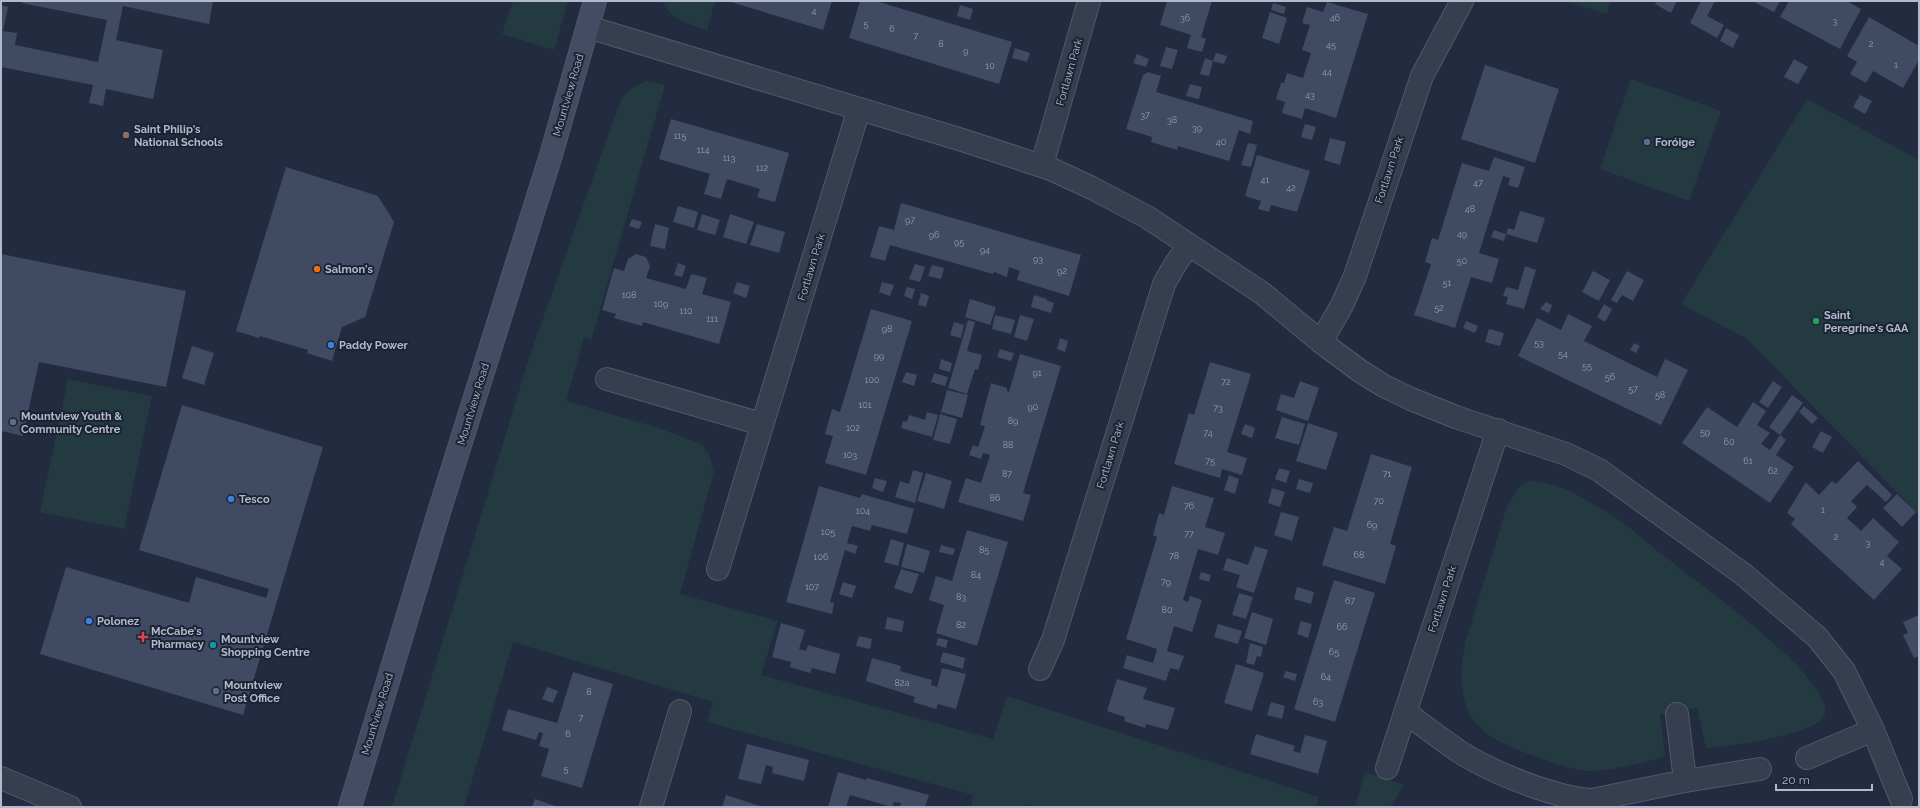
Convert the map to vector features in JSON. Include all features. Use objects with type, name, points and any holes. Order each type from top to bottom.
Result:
[{"type":"street","name":"Mountview Road","points":[[350,807],[429,543],[551,155],[595,1]]},
{"type":"street","name":"Fortlawn Park","points":[[1042,165],[1089,1]]},
{"type":"street","name":"Fortlawn Park","points":[[1321,342],[1342,305],[1355,276],[1422,76],[1462,1]]},
{"type":"street","points":[[588,27],[1042,165],[1092,188],[1147,217],[1262,293],[1321,342],[1360,371],[1384,386],[1411,400],[1566,454],[1598,470],[1743,574],[1817,637],[1844,671],[1873,730],[1901,799]]},
{"type":"street","name":"Fortlawn Park","points":[[718,569],[761,424],[859,109]]},
{"type":"street","name":"Fortlawn Park","points":[[1040,669],[1053,640],[1164,284],[1176,263],[1189,245]]},
{"type":"street","points":[[607,380],[761,424]]},
{"type":"street","name":"Fortlawn Park","points":[[1387,768],[1498,430]]},
{"type":"street","points":[[651,807],[680,711]]},
{"type":"street","points":[[1405,712],[1462,753],[1485,766],[1509,777],[1561,796],[1592,800],[1685,781],[1760,769]]},
{"type":"street","points":[[1677,714],[1685,781]]},
{"type":"street","points":[[1807,758],[1873,730]]},
{"type":"street","points":[[1,778],[70,807]]},
{"type":"shaded area","points":[[513,1],[568,1],[554,50],[502,34]]},
{"type":"shaded area","points":[[661,1],[715,1],[707,30],[676,17]]},
{"type":"shaded area","points":[[1566,1],[1611,1],[1607,14]]},
{"type":"shaded area","points":[[1631,79],[1721,111],[1689,201],[1600,169]]},
{"type":"shaded area","points":[[647,81],[665,85],[592,337],[591,340],[584,337],[566,401],[656,427],[701,444],[709,454],[714,472],[680,594],[778,621],[761,675],[993,739],[1007,696],[1319,797],[1316,807],[1034,807],[1025,804],[1025,807],[971,807],[973,795],[707,722],[713,702],[513,642],[464,807],[392,807],[529,358],[621,99],[632,88]]},
{"type":"shaded area","name":"Saint Peregrine's GAA","points":[[1807,99],[1919,160],[1919,515],[1747,339],[1681,304]]},
{"type":"shaded area","points":[[68,379],[152,396],[124,529],[40,512]]},
{"type":"shaded area","points":[[1530,481],[1551,484],[1580,496],[1624,523],[1762,633],[1787,656],[1808,679],[1822,698],[1825,714],[1820,721],[1808,728],[1772,738],[1706,748],[1697,708],[1660,714],[1665,756],[1627,766],[1596,771],[1578,770],[1550,762],[1505,744],[1486,733],[1472,718],[1467,710],[1462,690],[1464,648],[1507,506],[1518,488]]},
{"type":"shaded area","points":[[1365,772],[1404,785],[1390,807],[1355,807]]},
{"type":"building","points":[[23,1],[213,1],[209,24],[123,6],[116,40],[163,50],[153,99],[106,89],[103,106],[89,103],[93,85],[1,67],[1,5],[8,7],[3,31],[17,33],[15,45],[98,62],[107,20],[22,3]]},
{"type":"building","points":[[728,1],[832,1],[823,30]]},
{"type":"building","points":[[860,1],[876,1],[1012,42],[999,84],[849,38]]},
{"type":"building","points":[[1167,1],[1212,1],[1201,37],[1206,39],[1202,52],[1187,48],[1191,35],[1160,25]]},
{"type":"building","points":[[1657,1],[1677,1],[1671,13],[1655,4]]},
{"type":"building","points":[[1701,1],[1715,1],[1707,16],[1724,25],[1717,38],[1690,23]]},
{"type":"building","points":[[1752,1],[1780,1],[1774,12]]},
{"type":"building","points":[[1789,1],[1847,1],[1861,9],[1840,49],[1780,17]]},
{"type":"building","points":[[1327,2],[1368,14],[1336,118],[1305,108],[1302,119],[1282,113],[1285,102],[1276,99],[1281,83],[1284,83],[1287,73],[1303,78],[1311,53],[1302,50],[1310,25],[1302,23],[1307,7],[1323,12]]},
{"type":"building","points":[[1273,3],[1286,7],[1284,14],[1271,10]]},
{"type":"building","points":[[960,5],[973,9],[970,20],[957,16]]},
{"type":"building","points":[[1270,12],[1287,18],[1279,44],[1262,38]]},
{"type":"building","points":[[1869,17],[1919,46],[1919,60],[1903,88],[1873,71],[1866,83],[1850,74],[1857,62],[1847,56]]},
{"type":"building","points":[[1726,28],[1739,35],[1733,48],[1720,41]]},
{"type":"building","points":[[1166,47],[1178,50],[1172,69],[1160,66]]},
{"type":"building","points":[[1015,48],[1030,53],[1027,62],[1012,58]]},
{"type":"building","points":[[1216,53],[1227,56],[1224,64],[1213,61]]},
{"type":"building","points":[[1137,54],[1149,59],[1146,67],[1133,63]]},
{"type":"building","points":[[1205,58],[1213,61],[1209,76],[1200,74]]},
{"type":"building","points":[[1794,59],[1808,67],[1798,84],[1784,77]]},
{"type":"building","points":[[1485,65],[1559,89],[1535,163],[1461,139]]},
{"type":"building","points":[[1148,72],[1161,76],[1156,92],[1253,121],[1250,134],[1239,130],[1229,161],[1178,146],[1177,150],[1151,142],[1152,137],[1126,129],[1143,75]]},
{"type":"building","points":[[1190,84],[1202,87],[1199,99],[1186,96]]},
{"type":"building","points":[[1860,95],[1872,101],[1865,114],[1853,107]]},
{"type":"building","points":[[671,119],[789,153],[775,202],[757,197],[760,189],[727,179],[721,199],[704,194],[710,174],[659,159]]},
{"type":"building","points":[[1305,124],[1316,127],[1312,140],[1301,137]]},
{"type":"building","points":[[1330,138],[1346,142],[1340,165],[1324,160]]},
{"type":"building","points":[[1248,143],[1257,145],[1251,167],[1241,165]]},
{"type":"building","points":[[1257,155],[1310,171],[1297,212],[1271,205],[1269,212],[1258,209],[1261,201],[1245,196]]},
{"type":"building","points":[[1494,157],[1525,167],[1518,188],[1508,185],[1510,178],[1503,176],[1479,253],[1499,259],[1492,283],[1471,277],[1455,328],[1414,315],[1431,264],[1425,262],[1432,238],[1438,240],[1462,163],[1489,171]]},
{"type":"building","name":"Salmon's","points":[[286,167],[378,196],[394,222],[365,317],[342,327],[332,361],[307,353],[308,350],[260,336],[259,338],[236,331]]},
{"type":"building","points":[[901,203],[1081,255],[1069,296],[1017,280],[1020,271],[1009,267],[1007,277],[994,272],[993,274],[890,245],[885,261],[870,257],[879,226],[894,230]]},
{"type":"building","points":[[678,206],[698,212],[694,228],[673,222]]},
{"type":"building","points":[[1520,211],[1545,218],[1537,243],[1506,234],[1508,228],[1514,230]]},
{"type":"building","points":[[702,214],[720,220],[715,235],[697,230]]},
{"type":"building","points":[[730,214],[754,222],[746,244],[723,237]]},
{"type":"building","points":[[632,219],[642,222],[639,229],[629,226]]},
{"type":"building","points":[[655,224],[669,228],[665,249],[650,246]]},
{"type":"building","points":[[757,224],[785,232],[779,253],[750,245]]},
{"type":"building","points":[[1494,230],[1506,234],[1504,241],[1491,237]]},
{"type":"building","points":[[1,254],[186,291],[166,387],[39,362],[23,436],[1,431]]},
{"type":"building","points":[[636,254],[646,257],[650,266],[646,278],[686,289],[691,274],[707,278],[702,294],[731,302],[719,344],[643,322],[642,326],[614,318],[616,314],[602,310],[614,268],[624,271],[628,259]]},
{"type":"building","points":[[678,263],[686,266],[682,277],[674,275]]},
{"type":"building","points":[[915,264],[925,267],[920,282],[909,279]]},
{"type":"building","points":[[932,265],[944,268],[941,279],[928,276]]},
{"type":"building","points":[[1525,266],[1536,270],[1524,309],[1506,304],[1508,297],[1503,296],[1506,287],[1518,290]]},
{"type":"building","points":[[1593,271],[1610,280],[1599,301],[1582,292]]},
{"type":"building","points":[[1627,271],[1644,280],[1633,301],[1622,295],[1617,303],[1611,300]]},
{"type":"building","points":[[737,282],[750,286],[746,298],[733,293]]},
{"type":"building","points":[[882,282],[894,285],[890,296],[879,292]]},
{"type":"building","points":[[907,287],[915,289],[912,299],[904,296]]},
{"type":"building","points":[[921,293],[929,296],[926,307],[918,305]]},
{"type":"building","points":[[1034,295],[1054,303],[1051,313],[1031,307]]},
{"type":"building","points":[[970,299],[996,307],[990,325],[965,317]]},
{"type":"building","points":[[1546,302],[1552,305],[1549,313],[1540,309]]},
{"type":"building","points":[[1604,304],[1612,309],[1605,322],[1597,317]]},
{"type":"building","points":[[871,309],[912,321],[866,475],[825,463],[833,436],[825,434],[832,409],[840,412]]},
{"type":"building","points":[[1568,314],[1592,326],[1584,341],[1657,377],[1665,359],[1688,370],[1661,425],[1518,356],[1537,318],[1561,330]]},
{"type":"building","points":[[995,315],[1015,320],[1011,334],[992,329]]},
{"type":"building","points":[[1020,315],[1034,319],[1027,341],[1014,337]]},
{"type":"building","points":[[968,320],[975,322],[967,351],[982,355],[978,370],[975,369],[967,394],[948,388]]},
{"type":"building","points":[[1466,321],[1478,326],[1475,333],[1463,328]]},
{"type":"building","points":[[954,322],[964,325],[961,338],[950,335]]},
{"type":"building","points":[[1489,329],[1504,333],[1500,346],[1485,342]]},
{"type":"building","points":[[1060,338],[1068,341],[1065,352],[1057,349]]},
{"type":"building","points":[[1634,343],[1640,346],[1636,353],[1630,350]]},
{"type":"building","points":[[192,346],[214,353],[204,385],[182,378]]},
{"type":"building","points":[[1000,349],[1014,353],[1011,361],[997,357]]},
{"type":"building","points":[[1020,354],[1061,366],[1023,493],[1031,495],[1023,521],[958,502],[966,478],[981,483],[990,455],[983,453],[981,459],[969,455],[973,445],[978,447],[985,426],[980,425],[991,383],[1007,388],[1007,391],[1009,392]]},
{"type":"building","points":[[941,359],[952,363],[950,372],[939,369]]},
{"type":"building","points":[[1210,362],[1251,374],[1227,452],[1247,458],[1242,475],[1222,469],[1220,478],[1174,464],[1189,413],[1194,415]]},
{"type":"building","points":[[906,372],[917,375],[914,386],[902,382]]},
{"type":"building","points":[[934,373],[948,377],[945,386],[931,382]]},
{"type":"building","points":[[1300,381],[1319,388],[1308,421],[1276,410],[1281,394],[1294,398]]},
{"type":"building","points":[[1773,381],[1782,387],[1768,408],[1759,402]]},
{"type":"building","points":[[947,390],[968,395],[962,418],[941,412]]},
{"type":"building","points":[[1792,395],[1803,403],[1780,435],[1769,427]]},
{"type":"building","points":[[1753,402],[1766,411],[1757,425],[1770,433],[1761,444],[1770,450],[1780,435],[1786,440],[1776,455],[1794,467],[1770,503],[1682,443],[1707,407],[1737,427]]},
{"type":"building","points":[[182,405],[323,447],[243,715],[40,654],[66,567],[189,603],[196,577],[266,598],[269,589],[139,550]]},
{"type":"building","points":[[1804,406],[1818,418],[1812,424],[1799,412]]},
{"type":"building","points":[[927,412],[938,415],[932,437],[901,428],[903,421],[907,422],[909,415],[925,420]]},
{"type":"building","points":[[940,414],[957,419],[950,444],[933,440]]},
{"type":"building","points":[[1282,417],[1305,424],[1299,445],[1275,438]]},
{"type":"building","points":[[1308,423],[1338,433],[1326,470],[1296,461]]},
{"type":"building","points":[[1245,424],[1255,428],[1252,438],[1241,434]]},
{"type":"building","points":[[1821,431],[1832,437],[1823,453],[1812,447]]},
{"type":"building","points":[[1371,454],[1412,467],[1390,544],[1396,546],[1385,584],[1322,565],[1334,527],[1347,531]]},
{"type":"building","points":[[1858,461],[1892,495],[1886,502],[1867,485],[1851,501],[1857,507],[1847,518],[1861,531],[1873,518],[1899,542],[1887,556],[1902,569],[1874,600],[1791,524],[1795,519],[1787,513],[1806,482],[1819,495],[1832,481],[1836,484]]},
{"type":"building","points":[[1279,468],[1290,471],[1286,483],[1275,479]]},
{"type":"building","points":[[913,470],[923,473],[915,503],[895,497],[900,481],[909,484]]},
{"type":"building","points":[[926,473],[952,481],[944,509],[917,501]]},
{"type":"building","points":[[1229,475],[1239,479],[1235,494],[1224,490]]},
{"type":"building","points":[[875,478],[887,481],[883,492],[872,488]]},
{"type":"building","points":[[1299,479],[1313,483],[1310,493],[1296,489]]},
{"type":"building","points":[[819,486],[860,498],[862,494],[914,509],[907,534],[872,525],[870,531],[852,526],[847,543],[858,546],[855,554],[845,550],[830,602],[834,603],[832,614],[786,602]]},
{"type":"building","points":[[1172,486],[1214,498],[1205,527],[1225,533],[1218,555],[1198,549],[1183,600],[1188,602],[1190,596],[1202,600],[1192,632],[1174,626],[1167,651],[1184,656],[1179,670],[1170,668],[1166,681],[1123,668],[1127,655],[1153,663],[1157,649],[1126,639],[1157,537],[1153,535],[1159,513],[1164,515]]},
{"type":"building","points":[[1272,488],[1285,492],[1280,507],[1268,503]]},
{"type":"building","points":[[1897,494],[1916,512],[1902,527],[1883,508]]},
{"type":"building","points":[[1281,512],[1299,517],[1292,541],[1274,535]]},
{"type":"building","points":[[967,530],[1008,542],[977,646],[936,633],[944,605],[929,600],[936,576],[952,581]]},
{"type":"building","points":[[891,539],[904,543],[898,566],[884,562]]},
{"type":"building","points":[[907,544],[930,551],[924,573],[901,567]]},
{"type":"building","points":[[941,545],[955,549],[953,555],[939,552]]},
{"type":"building","points":[[1255,546],[1268,550],[1254,593],[1236,587],[1240,575],[1223,570],[1227,558],[1248,565]]},
{"type":"building","points":[[901,569],[919,574],[912,594],[894,588]]},
{"type":"building","points":[[1201,572],[1211,575],[1209,582],[1199,579]]},
{"type":"building","points":[[1334,580],[1375,593],[1335,722],[1294,709]]},
{"type":"building","points":[[843,582],[856,586],[852,598],[839,594]]},
{"type":"building","points":[[1297,587],[1314,592],[1311,604],[1294,599]]},
{"type":"building","points":[[1239,593],[1253,597],[1246,619],[1232,615]]},
{"type":"building","points":[[1252,612],[1273,619],[1266,645],[1244,638]]},
{"type":"building","points":[[1919,615],[1919,656],[1914,658],[1903,635],[1908,633],[1903,622]]},
{"type":"building","points":[[887,617],[904,621],[902,632],[885,629]]},
{"type":"building","points":[[1301,621],[1312,624],[1308,638],[1297,634]]},
{"type":"building","points":[[781,623],[805,630],[799,649],[806,651],[808,645],[840,654],[835,674],[812,668],[810,673],[790,667],[791,662],[772,657]]},
{"type":"building","points":[[1218,624],[1242,631],[1238,644],[1214,637]]},
{"type":"building","points":[[859,636],[872,639],[870,649],[856,646]]},
{"type":"building","points":[[938,638],[948,640],[946,648],[936,645]]},
{"type":"building","points":[[1250,643],[1263,647],[1261,657],[1257,656],[1254,665],[1246,663]]},
{"type":"building","points":[[943,652],[965,658],[963,669],[940,662]]},
{"type":"building","points":[[872,658],[901,666],[900,671],[932,680],[931,685],[937,687],[942,668],[966,674],[956,709],[938,704],[936,709],[913,702],[915,697],[866,681]]},
{"type":"building","points":[[1236,664],[1264,673],[1252,711],[1224,703]]},
{"type":"building","points":[[1286,671],[1297,674],[1295,681],[1283,677]]},
{"type":"building","points":[[573,672],[613,684],[582,788],[541,776],[549,749],[539,746],[543,733],[539,732],[536,740],[502,730],[508,709],[557,723]]},
{"type":"building","points":[[1117,679],[1147,688],[1143,699],[1175,708],[1168,730],[1146,724],[1145,728],[1124,721],[1125,717],[1107,711]]},
{"type":"building","points":[[547,687],[558,691],[553,703],[542,699]]},
{"type":"building","points":[[1271,702],[1285,706],[1282,719],[1267,715]]},
{"type":"building","points":[[1256,734],[1295,746],[1293,751],[1300,753],[1305,735],[1327,741],[1318,774],[1250,754]]},
{"type":"building","points":[[747,744],[809,760],[804,781],[772,773],[773,767],[766,765],[761,784],[738,779]]},
{"type":"building","points":[[838,772],[866,780],[867,778],[929,795],[925,807],[900,807],[901,803],[894,802],[892,807],[850,795],[846,807],[828,807]]},
{"type":"building","points":[[726,795],[763,807],[722,807]]},
{"type":"building","points":[[535,799],[558,807],[532,807]]},
{"type":"place","name":"Saint Philip's National Schools","points":[[126,135]]},
{"type":"place","name":"Foróige","points":[[1647,142]]},
{"type":"place","name":"Salmon's","points":[[317,269]]},
{"type":"place","name":"Saint Peregrine's GAA","points":[[1816,321]]},
{"type":"place","name":"Paddy Power","points":[[331,345]]},
{"type":"place","name":"Mountview Youth & Community Centre","points":[[13,422]]},
{"type":"place","name":"Tesco","points":[[231,499]]},
{"type":"place","name":"Polonez","points":[[89,621]]},
{"type":"place","name":"McCabe's Pharmacy","points":[[143,637]]},
{"type":"place","name":"Mountview Shopping Centre","points":[[213,645]]},
{"type":"place","name":"Mountview Post Office","points":[[216,691]]}]
